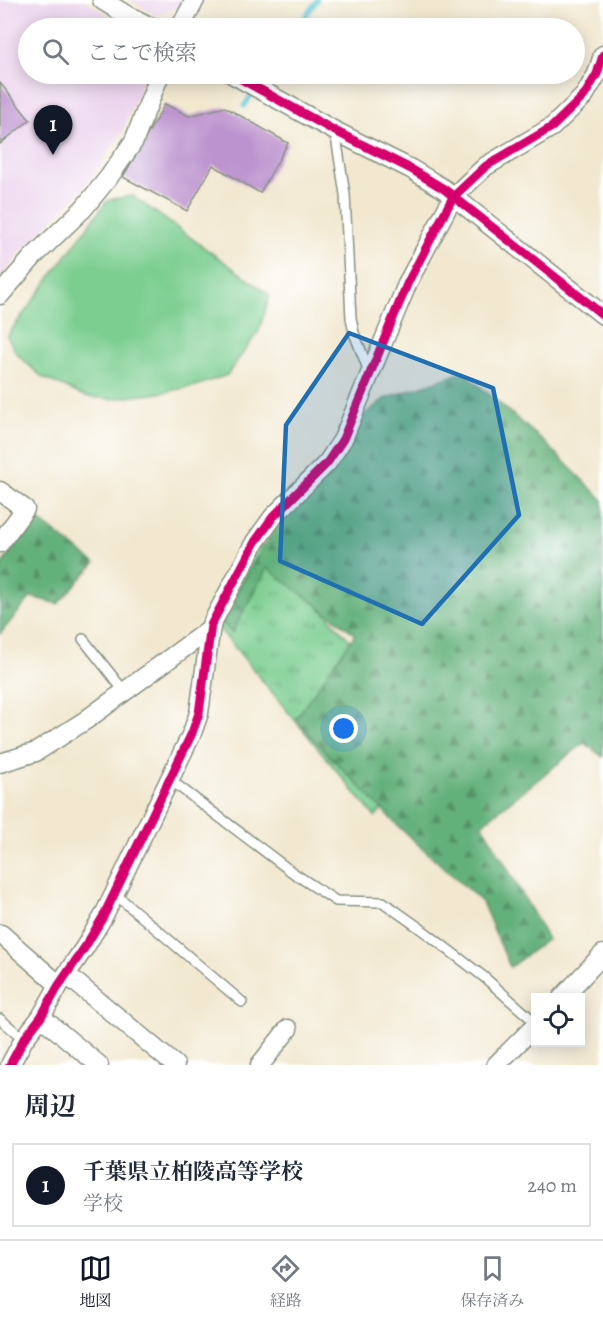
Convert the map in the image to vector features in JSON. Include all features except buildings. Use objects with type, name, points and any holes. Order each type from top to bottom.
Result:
[{"type":"street","points":[[102,0],[132,18]]},
{"type":"street","points":[[185,18],[195,0]]},
{"type":"street","points":[[10,1065],[24,1039],[97,927],[192,733],[199,712],[211,625],[255,542],[273,517],[327,463],[343,439],[408,282],[453,197],[486,166],[552,127],[584,96],[597,74],[603,55]]},
{"type":"street","points":[[0,295],[33,257],[84,209],[109,177],[134,141],[156,84]]},
{"type":"street","points":[[250,84],[335,131],[411,169],[453,197],[603,315]]},
{"type":"street","points":[[0,490],[25,509],[0,543]]},
{"type":"street","points":[[0,764],[36,752],[86,720],[211,628]]},
{"type":"street","points":[[0,935],[2,934],[175,1065]]},
{"type":"street","points":[[567,993],[603,954]]},
{"type":"street","points":[[40,1017],[99,1065]]},
{"type":"street","points":[[264,1064],[288,1029]]},
{"type":"street","points":[[496,1065],[531,1029]]},
{"type":"lane","points":[[335,131],[345,194],[351,318],[354,333],[370,374]]},
{"type":"lane","points":[[83,639],[124,691]]},
{"type":"lane","points":[[170,779],[292,872],[336,901],[383,902],[484,977],[531,1019]]},
{"type":"lane","points":[[115,894],[242,1002]]},
{"type":"lane","points":[[0,1019],[24,1039]]},
{"type":"highlighted area","points":[[349,333],[493,388],[519,515],[422,624],[280,561],[286,425]]},
{"type":"shaded area","points":[[0,0],[84,0],[114,18],[18,18],[18,84],[142,84],[122,132],[91,179],[0,277]]},
{"type":"shaded area","points":[[130,0],[184,0],[181,6],[156,15]]},
{"type":"green space","points":[[133,196],[270,295],[259,331],[227,375],[195,386],[159,393],[112,399],[86,397],[42,377],[17,354],[7,336],[106,202]]},
{"type":"green space","points":[[463,372],[541,439],[603,500],[603,757],[584,743],[482,824],[548,939],[510,967],[482,902],[401,829],[295,720],[355,634],[267,568],[232,633],[220,621],[278,522],[358,420],[384,399]]},
{"type":"green space","points":[[36,518],[95,563],[58,604],[31,597],[0,634],[0,567]]},
{"type":"green space","points":[[260,543],[445,743],[375,817],[217,626]]},
{"type":"waterway","points":[[304,18],[317,0]]},
{"type":"waterway","points":[[244,106],[259,84]]},
{"type":"cycle path","points":[[10,1065],[24,1039],[41,1017],[103,917],[192,733],[199,713],[211,625],[255,542],[273,517],[327,463],[343,439],[408,282],[453,197],[486,166],[552,127],[584,96],[597,74],[603,55]]},
{"type":"cycle path","points":[[250,84],[335,131],[411,169],[444,189],[603,315]]},
{"type":"place","name":"千葉県立柏陵高等学校","points":[[53,155]]}]
